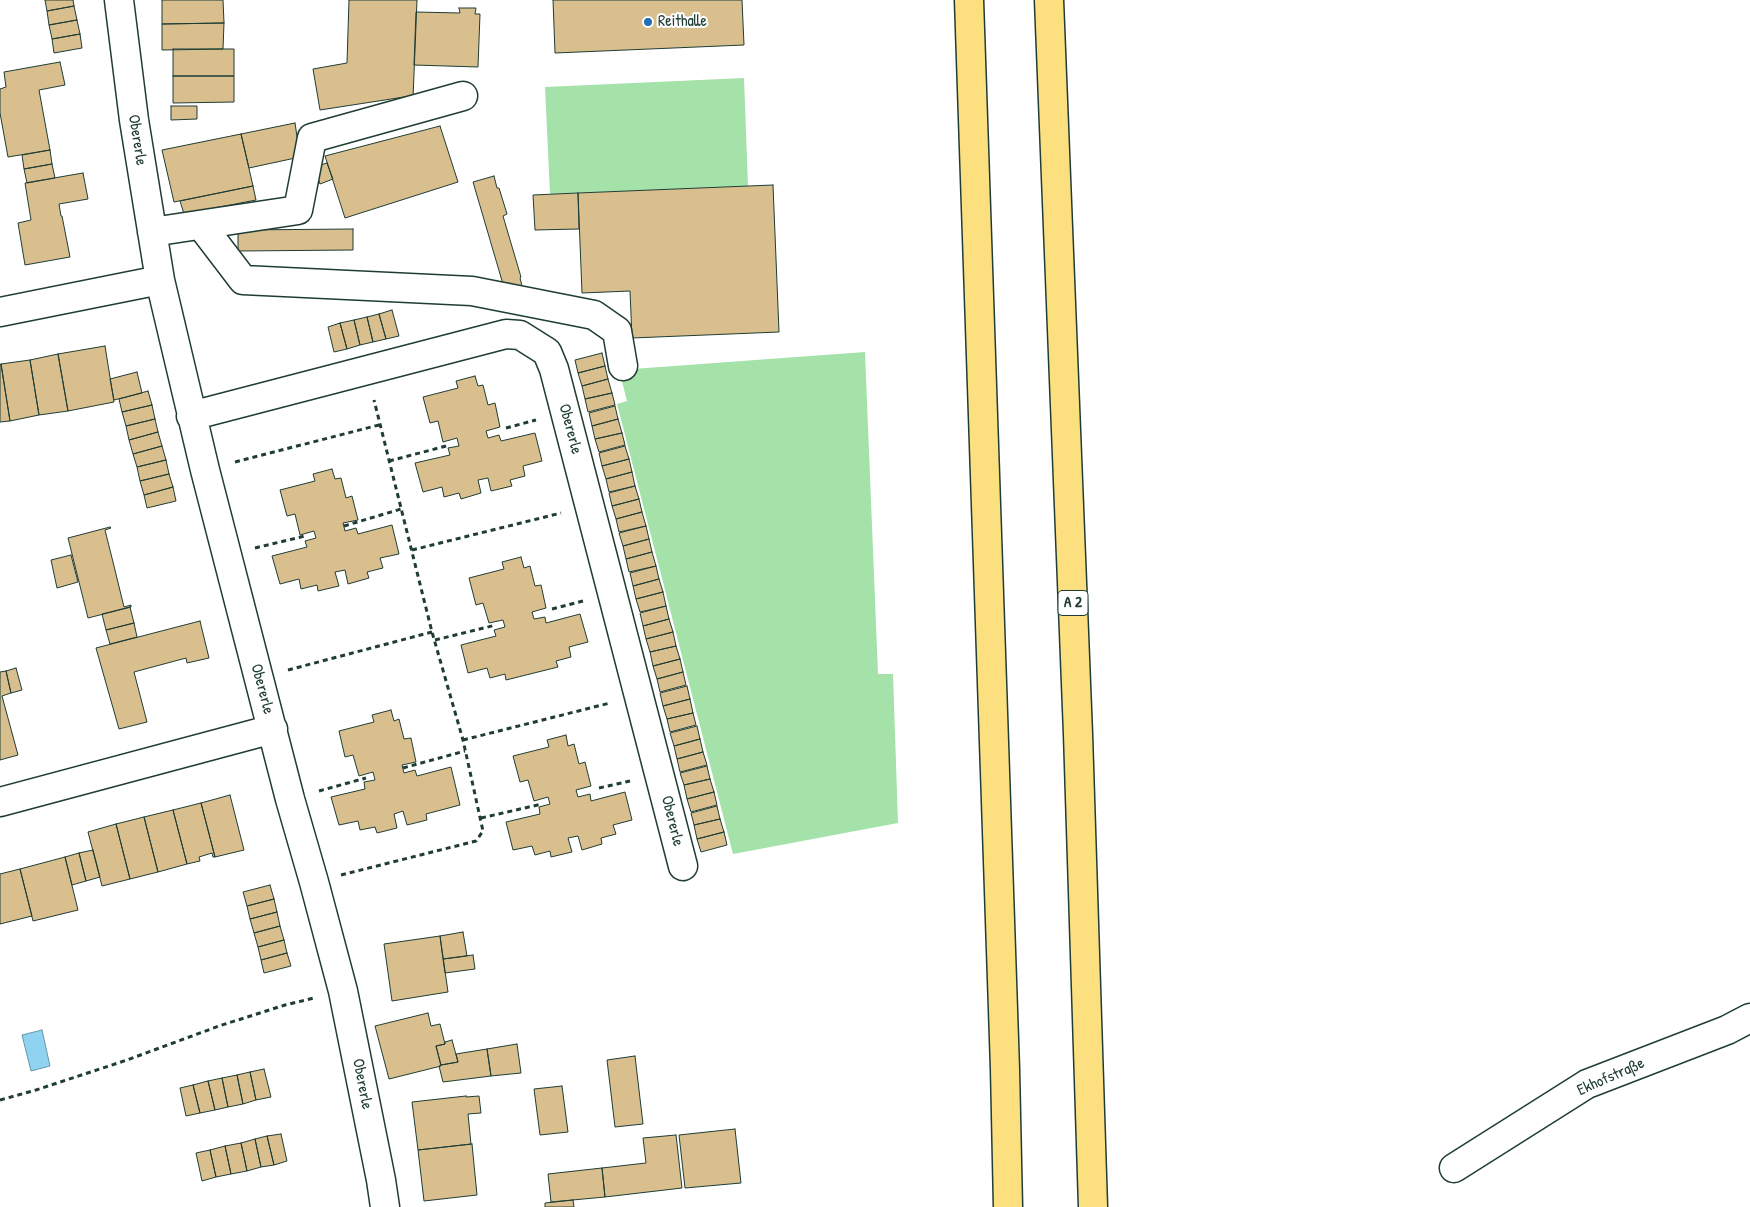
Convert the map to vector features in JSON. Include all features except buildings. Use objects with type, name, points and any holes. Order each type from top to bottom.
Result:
[{"type":"highway","points":[[969,0],[1005,1049],[1008,1207]]},
{"type":"highway","name":"A 2","points":[[1049,0],[1078,754],[1093,1207]]},
{"type":"street","name":"Obererle","points":[[119,0],[134,120],[160,280],[191,416],[290,799],[344,991],[382,1180],[385,1207]]},
{"type":"street","points":[[152,232],[298,210],[312,138],[462,96]]},
{"type":"street","points":[[201,225],[243,280],[472,291],[594,315],[618,331],[623,366]]},
{"type":"street","points":[[0,312],[160,280]]},
{"type":"street","name":"Obererle","points":[[191,416],[506,334],[520,335],[547,352],[554,369],[683,866]]},
{"type":"street","name":"Obererle","points":[[0,802],[273,729]]},
{"type":"street","name":"Ekhofstraße","points":[[1454,1168],[1588,1084],[1728,1030],[1750,1018]]},
{"type":"path","points":[[314,882],[476,841],[484,831],[463,740],[432,632],[379,425],[367,370]]},
{"type":"path","points":[[205,470],[379,425]]},
{"type":"path","points":[[389,461],[450,445]]},
{"type":"path","points":[[412,550],[590,506]]},
{"type":"path","points":[[344,526],[401,509]]},
{"type":"path","points":[[227,554],[305,536]]},
{"type":"path","points":[[435,640],[496,625]]},
{"type":"path","points":[[259,678],[432,632]]},
{"type":"path","points":[[463,740],[640,695]]},
{"type":"path","points":[[403,768],[465,751]]},
{"type":"path","points":[[290,799],[366,778]]},
{"type":"path","points":[[480,818],[542,804]]},
{"type":"path","points":[[0,1100],[128,1060],[219,1026],[285,1005],[344,991]]},
{"type":"green space","points":[[744,78],[748,186],[550,194],[545,87]]},
{"type":"green space","points":[[865,352],[878,674],[893,674],[898,823],[733,854],[617,404],[627,401],[619,370]]},
{"type":"water","points":[[42,1030],[50,1066],[31,1071],[22,1035]]},
{"type":"place","name":"Reithalle","points":[[648,22]]}]
